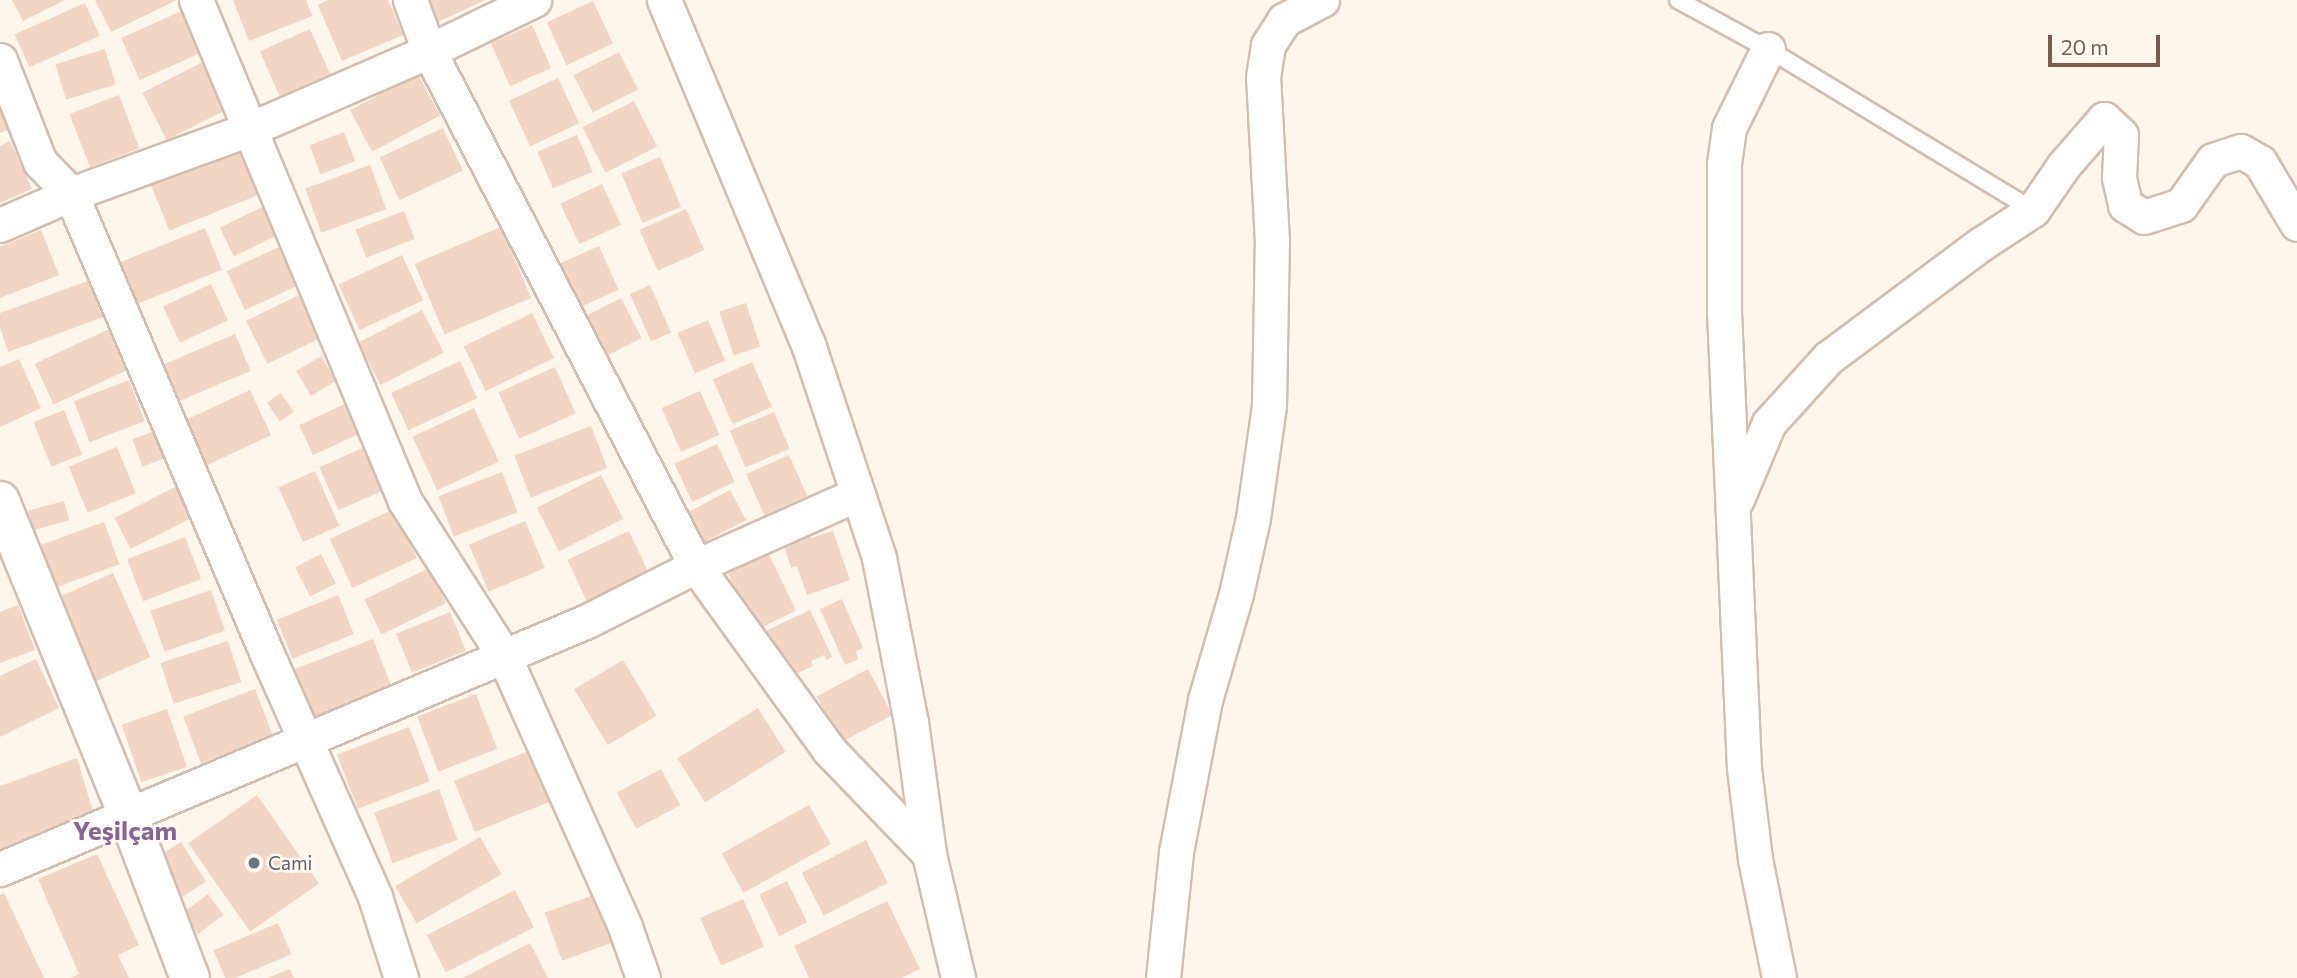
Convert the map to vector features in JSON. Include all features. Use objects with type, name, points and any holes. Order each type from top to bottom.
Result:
[{"type":"street","points":[[196,0],[405,501],[503,656],[625,926],[643,978]]},
{"type":"street","points":[[410,0],[429,51],[696,566],[829,750],[929,854]]},
{"type":"street","points":[[0,225],[71,194],[250,129],[429,51],[534,0]]},
{"type":"street","points":[[664,0],[808,344],[879,558],[909,709],[929,854],[958,978]]},
{"type":"street","points":[[1163,978],[1179,839],[1205,700],[1236,594],[1253,518],[1269,406],[1272,242],[1264,77],[1268,45],[1284,20],[1322,0]]},
{"type":"street","points":[[1768,48],[1729,128],[1724,165],[1724,311],[1744,768],[1755,859],[1779,978]]},
{"type":"street","points":[[0,60],[40,162],[71,194],[267,654],[307,738],[375,897],[401,978]]},
{"type":"street","points":[[1734,506],[1769,423],[1828,358],[1980,244],[2033,210],[2064,165],[2104,120],[2121,135],[2119,178],[2125,205],[2144,217],[2181,205],[2213,160],[2241,151],[2260,162],[2297,224]]},
{"type":"street","points":[[0,869],[587,621],[696,566],[858,494]]},
{"type":"street","points":[[0,501],[128,814],[190,978]]},
{"type":"lane","points":[[1678,0],[1768,48],[2033,210]]},
{"type":"building","points":[[12,0],[65,0],[23,21]]},
{"type":"building","points":[[95,0],[177,0],[111,32]]},
{"type":"building","points":[[233,0],[306,0],[312,16],[249,41]]},
{"type":"building","points":[[328,0],[388,0],[403,35],[342,61],[318,5]]},
{"type":"building","points":[[428,0],[485,0],[438,22]]},
{"type":"building","points":[[593,1],[613,44],[567,65],[547,23]]},
{"type":"building","points":[[85,3],[100,36],[29,67],[15,34]]},
{"type":"building","points":[[184,10],[203,52],[140,80],[121,38]]},
{"type":"building","points":[[532,25],[551,68],[510,86],[491,43]]},
{"type":"building","points":[[310,29],[330,74],[280,96],[260,51]]},
{"type":"building","points":[[105,49],[116,84],[66,100],[55,64]]},
{"type":"building","points":[[619,52],[638,89],[593,113],[574,75]]},
{"type":"building","points":[[203,62],[227,109],[166,140],[142,93]]},
{"type":"building","points":[[418,74],[440,115],[372,152],[350,110]]},
{"type":"building","points":[[558,78],[579,123],[530,146],[509,101]]},
{"type":"building","points":[[119,95],[139,148],[90,167],[70,114]]},
{"type":"building","points":[[634,101],[657,146],[605,173],[582,127]]},
{"type":"building","points":[[0,110],[8,130],[0,133]]},
{"type":"building","points":[[443,128],[463,171],[399,200],[380,158]]},
{"type":"building","points":[[344,132],[355,161],[321,174],[309,145]]},
{"type":"building","points":[[577,135],[593,172],[553,189],[537,152]]},
{"type":"building","points":[[10,141],[32,189],[0,203],[0,146]]},
{"type":"building","points":[[238,147],[257,195],[169,231],[150,183]]},
{"type":"building","points":[[660,157],[681,207],[642,223],[621,173]]},
{"type":"building","points":[[370,165],[386,209],[321,233],[305,189]]},
{"type":"building","points":[[602,184],[621,225],[579,244],[560,203]]},
{"type":"building","points":[[262,207],[276,236],[234,256],[220,228]]},
{"type":"building","points":[[686,209],[704,250],[658,271],[639,230]]},
{"type":"building","points":[[404,211],[415,239],[366,258],[355,230]]},
{"type":"building","points":[[501,227],[531,298],[445,335],[414,264]]},
{"type":"building","points":[[205,228],[222,270],[126,308],[110,267]]},
{"type":"building","points":[[41,230],[59,275],[0,298],[0,247]]},
{"type":"building","points":[[283,245],[301,284],[245,310],[227,271]]},
{"type":"building","points":[[599,246],[619,290],[576,309],[556,265]]},
{"type":"building","points":[[402,255],[423,300],[360,330],[339,285]]},
{"type":"building","points":[[93,279],[106,316],[8,352],[0,327],[0,313]]},
{"type":"building","points":[[211,284],[228,320],[180,343],[163,306]]},
{"type":"building","points":[[650,285],[671,333],[651,341],[630,294]]},
{"type":"building","points":[[301,294],[322,337],[267,364],[246,321]]},
{"type":"building","points":[[621,298],[641,338],[599,360],[578,320]]},
{"type":"building","points":[[746,303],[760,347],[734,355],[719,312]]},
{"type":"building","points":[[422,310],[444,353],[381,385],[359,342]]},
{"type":"building","points":[[532,313],[554,358],[486,391],[464,346]]},
{"type":"building","points":[[708,320],[725,361],[695,373],[678,333]]},
{"type":"building","points":[[109,329],[128,370],[54,404],[35,364]]},
{"type":"building","points":[[235,334],[251,371],[179,401],[163,364]]},
{"type":"building","points":[[321,356],[336,381],[311,396],[296,371]]},
{"type":"building","points":[[19,359],[41,408],[0,427],[0,367]]},
{"type":"building","points":[[460,361],[477,398],[408,430],[391,393]]},
{"type":"building","points":[[752,362],[772,407],[733,424],[713,379]]},
{"type":"building","points":[[555,367],[576,414],[519,439],[498,392]]},
{"type":"building","points":[[129,380],[145,421],[90,442],[74,401]]},
{"type":"building","points":[[250,390],[271,435],[206,466],[185,420]]},
{"type":"building","points":[[700,391],[720,435],[681,452],[662,408]]},
{"type":"building","points":[[281,393],[294,412],[280,422],[267,403]]},
{"type":"building","points":[[349,402],[363,432],[313,455],[299,425]]},
{"type":"building","points":[[474,408],[499,461],[437,490],[412,437]]},
{"type":"building","points":[[64,410],[82,455],[51,467],[33,422]]},
{"type":"building","points":[[774,412],[790,449],[745,468],[730,431]]},
{"type":"building","points":[[591,426],[607,468],[531,497],[514,455]]},
{"type":"building","points":[[155,431],[165,458],[142,466],[132,439]]},
{"type":"building","points":[[717,444],[735,482],[692,502],[674,464]]},
{"type":"building","points":[[117,447],[136,493],[88,513],[69,466]]},
{"type":"building","points":[[365,447],[384,490],[338,510],[319,467]]},
{"type":"building","points":[[789,455],[807,496],[764,515],[746,474]]},
{"type":"building","points":[[315,471],[339,526],[303,542],[278,487]]},
{"type":"building","points":[[502,472],[517,512],[454,537],[439,496]]},
{"type":"building","points":[[601,475],[623,519],[559,551],[537,508]]},
{"type":"building","points":[[177,486],[193,517],[131,549],[115,518]]},
{"type":"building","points":[[730,490],[746,520],[704,542],[689,512]]},
{"type":"building","points":[[64,501],[69,520],[33,530],[28,511]]},
{"type":"building","points":[[394,509],[417,558],[352,588],[330,539]]},
{"type":"building","points":[[525,521],[545,568],[489,592],[469,545]]},
{"type":"building","points":[[104,522],[119,564],[55,588],[40,545]]},
{"type":"building","points":[[629,531],[649,574],[587,602],[567,560]]},
{"type":"building","points":[[833,531],[850,580],[807,595],[797,566],[791,568],[783,543],[809,534],[811,538]]},
{"type":"building","points":[[185,537],[201,579],[143,601],[127,559]]},
{"type":"building","points":[[768,553],[796,611],[756,630],[728,573]]},
{"type":"building","points":[[321,554],[336,583],[310,597],[295,567]]},
{"type":"building","points":[[429,568],[446,603],[381,635],[364,600]]},
{"type":"building","points":[[113,573],[150,657],[93,683],[55,599]]},
{"type":"building","points":[[211,590],[225,631],[164,651],[150,611]]},
{"type":"building","points":[[338,595],[354,634],[293,659],[277,620]]},
{"type":"building","points":[[842,599],[863,648],[856,651],[858,659],[845,665],[820,609]]},
{"type":"building","points":[[18,605],[35,650],[0,663],[0,612]]},
{"type":"building","points":[[810,610],[832,657],[826,660],[824,655],[811,661],[813,666],[785,679],[763,632]]},
{"type":"building","points":[[450,612],[466,651],[412,673],[396,634]]},
{"type":"building","points":[[373,639],[393,691],[311,723],[291,671]]},
{"type":"building","points":[[228,641],[241,682],[174,704],[160,663]]},
{"type":"building","points":[[36,659],[59,708],[0,737],[0,676]]},
{"type":"building","points":[[623,660],[656,716],[608,745],[574,689]]},
{"type":"building","points":[[868,669],[892,715],[841,742],[817,696]]},
{"type":"building","points":[[255,689],[273,736],[201,763],[183,717]]},
{"type":"building","points":[[476,694],[497,749],[438,772],[417,717]]},
{"type":"building","points":[[758,708],[786,752],[705,802],[677,758]]},
{"type":"building","points":[[167,709],[187,767],[141,782],[122,725]]},
{"type":"building","points":[[409,727],[430,781],[358,809],[337,755]]},
{"type":"building","points":[[531,750],[552,801],[475,832],[454,781]]},
{"type":"building","points":[[77,758],[94,815],[0,851],[0,786]]},
{"type":"building","points":[[661,769],[680,805],[636,829],[617,792]]},
{"type":"building","points":[[439,789],[457,840],[393,863],[374,813]]},
{"type":"building","name":"Cami","points":[[257,795],[319,883],[250,932],[188,843]]},
{"type":"building","points":[[809,805],[831,844],[743,893],[722,853]]},
{"type":"building","points":[[480,837],[502,874],[417,923],[395,886]]},
{"type":"building","points":[[866,840],[888,883],[824,915],[802,873]]},
{"type":"building","points":[[181,842],[206,882],[182,897],[157,857]]},
{"type":"building","points":[[97,854],[139,945],[118,955],[129,978],[71,978],[79,974],[38,879]]},
{"type":"building","points":[[787,881],[807,922],[779,936],[759,895]]},
{"type":"building","points":[[515,890],[534,927],[446,972],[427,935]]},
{"type":"building","points":[[602,892],[619,940],[562,961],[545,913]]},
{"type":"building","points":[[4,893],[44,978],[0,978],[0,895]]},
{"type":"building","points":[[208,894],[224,915],[198,934],[182,913]]},
{"type":"building","points":[[743,899],[764,947],[721,966],[700,918]]},
{"type":"building","points":[[887,901],[920,969],[901,978],[809,978],[794,946]]},
{"type":"building","points":[[278,923],[291,954],[235,978],[225,978],[214,950]]},
{"type":"building","points":[[530,943],[548,978],[463,978]]},
{"type":"building","points":[[290,969],[294,978],[267,978]]},
{"type":"place","name":"Cami","points":[[254,863]]},
{"type":"district","name":"Yeşilçam","points":[[125,830]]}]
